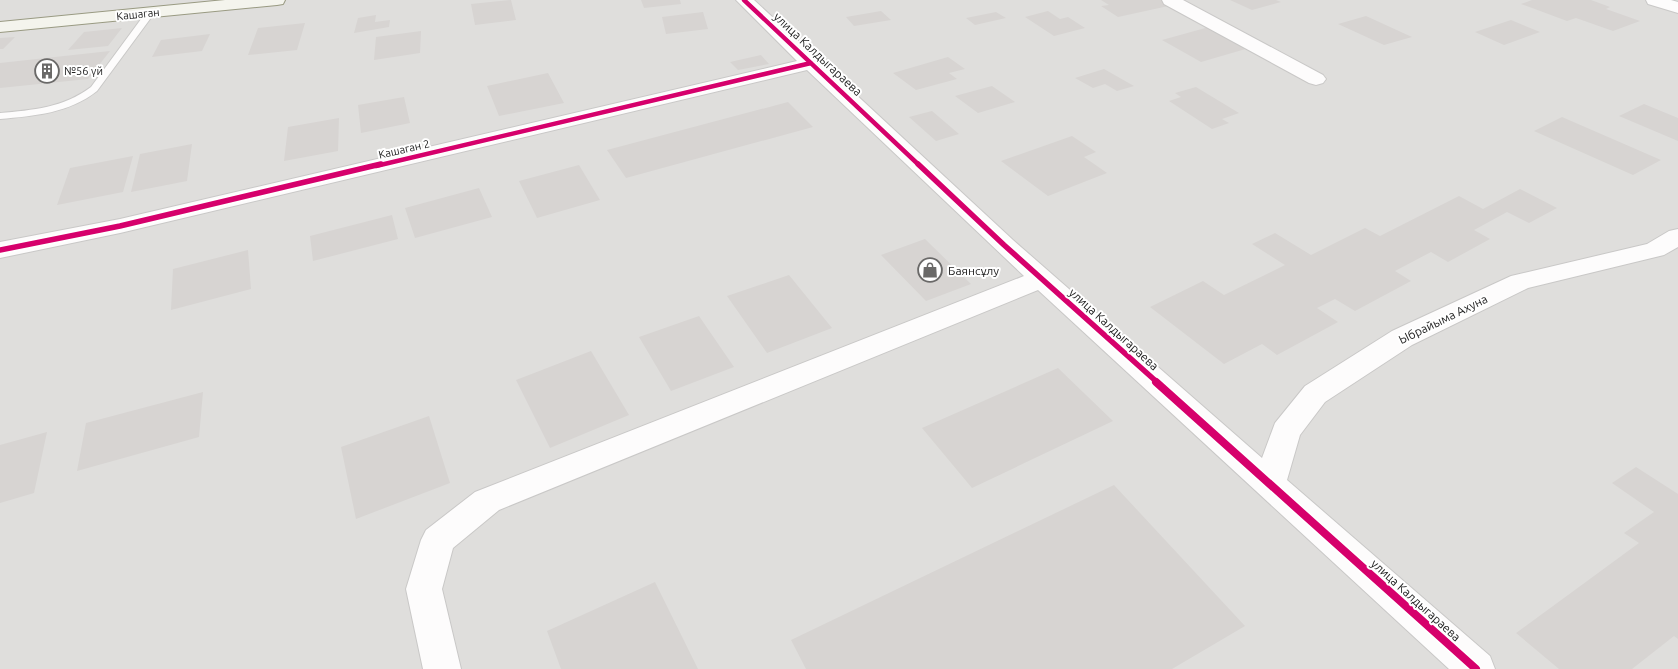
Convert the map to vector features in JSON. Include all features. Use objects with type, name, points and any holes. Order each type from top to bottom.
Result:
[{"type":"street","name":"Кашаган","points":[[0,27],[277,0]]},
{"type":"street","name":"улица Калдыгараева","points":[[744,0],[1041,279],[1476,669]]},
{"type":"street","points":[[1170,0],[1316,79]]},
{"type":"street","points":[[1654,0],[1678,8]]},
{"type":"street","name":"Кашаган 2","points":[[0,250],[120,226],[811,63]]},
{"type":"street","name":"Ыбрайыма Ахуна","points":[[1270,484],[1286,431],[1315,394],[1402,338],[1520,282],[1666,256],[1678,236]]},
{"type":"street","points":[[442,669],[424,589],[438,540],[487,501],[1041,279]]},
{"type":"lane","points":[[0,116],[38,113],[66,106],[84,98],[94,89],[150,12]]},
{"type":"shaded area","points":[[0,0],[1678,0],[1678,669],[0,669]]},
{"type":"building","points":[[511,0],[516,20],[475,25],[471,4]]},
{"type":"building","points":[[641,0],[680,0],[681,4],[644,8]]},
{"type":"building","points":[[1101,0],[1164,0],[1173,5],[1118,17],[1101,6],[1109,5]]},
{"type":"building","points":[[1230,0],[1276,0],[1281,2],[1252,10]]},
{"type":"building","points":[[1532,0],[1591,0],[1610,7],[1606,9],[1640,21],[1613,31],[1576,18],[1567,21],[1521,4]]},
{"type":"building","points":[[881,11],[891,20],[854,26],[846,17]]},
{"type":"building","points":[[1048,11],[1060,19],[1068,17],[1085,28],[1054,36],[1025,17]]},
{"type":"building","points":[[703,12],[708,29],[666,34],[662,17]]},
{"type":"building","points":[[996,12],[1006,18],[975,25],[966,18]]},
{"type":"building","points":[[376,15],[375,22],[390,20],[389,27],[354,33],[358,18]]},
{"type":"building","points":[[1366,16],[1412,37],[1384,45],[1338,24]]},
{"type":"building","points":[[1511,20],[1540,32],[1504,45],[1475,32]]},
{"type":"building","points":[[305,23],[297,50],[248,55],[258,28]]},
{"type":"building","points":[[1209,27],[1249,48],[1201,62],[1162,40]]},
{"type":"building","points":[[122,28],[108,46],[68,50],[84,32]]},
{"type":"building","points":[[421,31],[420,53],[374,60],[376,37]]},
{"type":"building","points":[[210,34],[202,51],[152,57],[161,40]]},
{"type":"building","points":[[15,37],[3,49],[0,49],[0,38]]},
{"type":"building","name":"№56 үй","points":[[110,51],[88,79],[0,88],[0,63]]},
{"type":"building","points":[[761,55],[769,64],[738,70],[730,62]]},
{"type":"building","points":[[948,57],[965,69],[949,73],[957,79],[916,90],[893,73]]},
{"type":"building","points":[[1104,69],[1134,86],[1117,91],[1105,84],[1093,88],[1075,78]]},
{"type":"building","points":[[548,73],[564,103],[499,116],[487,86]]},
{"type":"building","points":[[992,86],[1015,102],[978,113],[955,96]]},
{"type":"building","points":[[1196,87],[1239,113],[1222,119],[1229,123],[1212,129],[1169,101],[1181,97],[1175,93]]},
{"type":"building","points":[[404,97],[410,123],[361,133],[358,105]]},
{"type":"building","points":[[788,102],[813,127],[626,178],[607,150]]},
{"type":"building","points":[[1644,104],[1678,118],[1678,141],[1619,116]]},
{"type":"building","points":[[932,111],[959,134],[936,141],[909,117]]},
{"type":"building","points":[[1562,117],[1661,160],[1633,175],[1534,131]]},
{"type":"building","points":[[339,118],[338,151],[284,161],[288,127]]},
{"type":"building","points":[[1072,136],[1096,152],[1084,157],[1107,173],[1048,196],[1001,161]]},
{"type":"building","points":[[192,144],[187,181],[131,192],[140,154]]},
{"type":"building","points":[[133,156],[123,192],[57,205],[70,168]]},
{"type":"building","points":[[579,165],[600,200],[537,218],[519,181]]},
{"type":"building","points":[[479,188],[492,217],[415,238],[405,208]]},
{"type":"building","points":[[1520,189],[1557,208],[1529,223],[1507,212],[1474,230],[1490,239],[1448,262],[1431,252],[1395,271],[1411,281],[1355,311],[1335,299],[1317,308],[1338,322],[1277,355],[1262,344],[1224,364],[1150,307],[1203,281],[1224,295],[1285,265],[1252,244],[1275,233],[1311,255],[1365,228],[1380,236],[1459,196],[1483,209]]},
{"type":"building","points":[[392,215],[398,239],[313,261],[310,236]]},
{"type":"building","points":[[925,239],[971,284],[926,301],[881,255]]},
{"type":"building","points":[[248,250],[251,289],[171,310],[173,269]]},
{"type":"building","points":[[789,275],[832,328],[767,353],[727,296]]},
{"type":"building","points":[[699,316],[734,367],[671,391],[639,337]]},
{"type":"building","points":[[591,351],[629,415],[550,448],[516,380]]},
{"type":"building","points":[[1058,368],[1113,421],[972,488],[922,428]]},
{"type":"building","points":[[203,392],[199,437],[77,471],[86,423]]},
{"type":"building","points":[[429,416],[450,483],[356,519],[341,447]]},
{"type":"building","points":[[47,432],[34,493],[0,503],[0,445]]},
{"type":"building","points":[[1636,467],[1678,494],[1678,639],[1674,636],[1632,669],[1559,669],[1516,633],[1639,543],[1624,533],[1654,512],[1612,483]]},
{"type":"building","points":[[1114,485],[1245,626],[1172,669],[806,669],[791,640]]},
{"type":"building","points":[[655,582],[698,669],[561,669],[547,631]]},
{"type":"cycle path","points":[[744,0],[1004,245],[1476,669]]},
{"type":"cycle path","points":[[0,250],[120,226],[811,63]]},
{"type":"place","name":"№56 үй","points":[[47,71]]},
{"type":"place","name":"Баянсұлу","points":[[930,270]]}]
